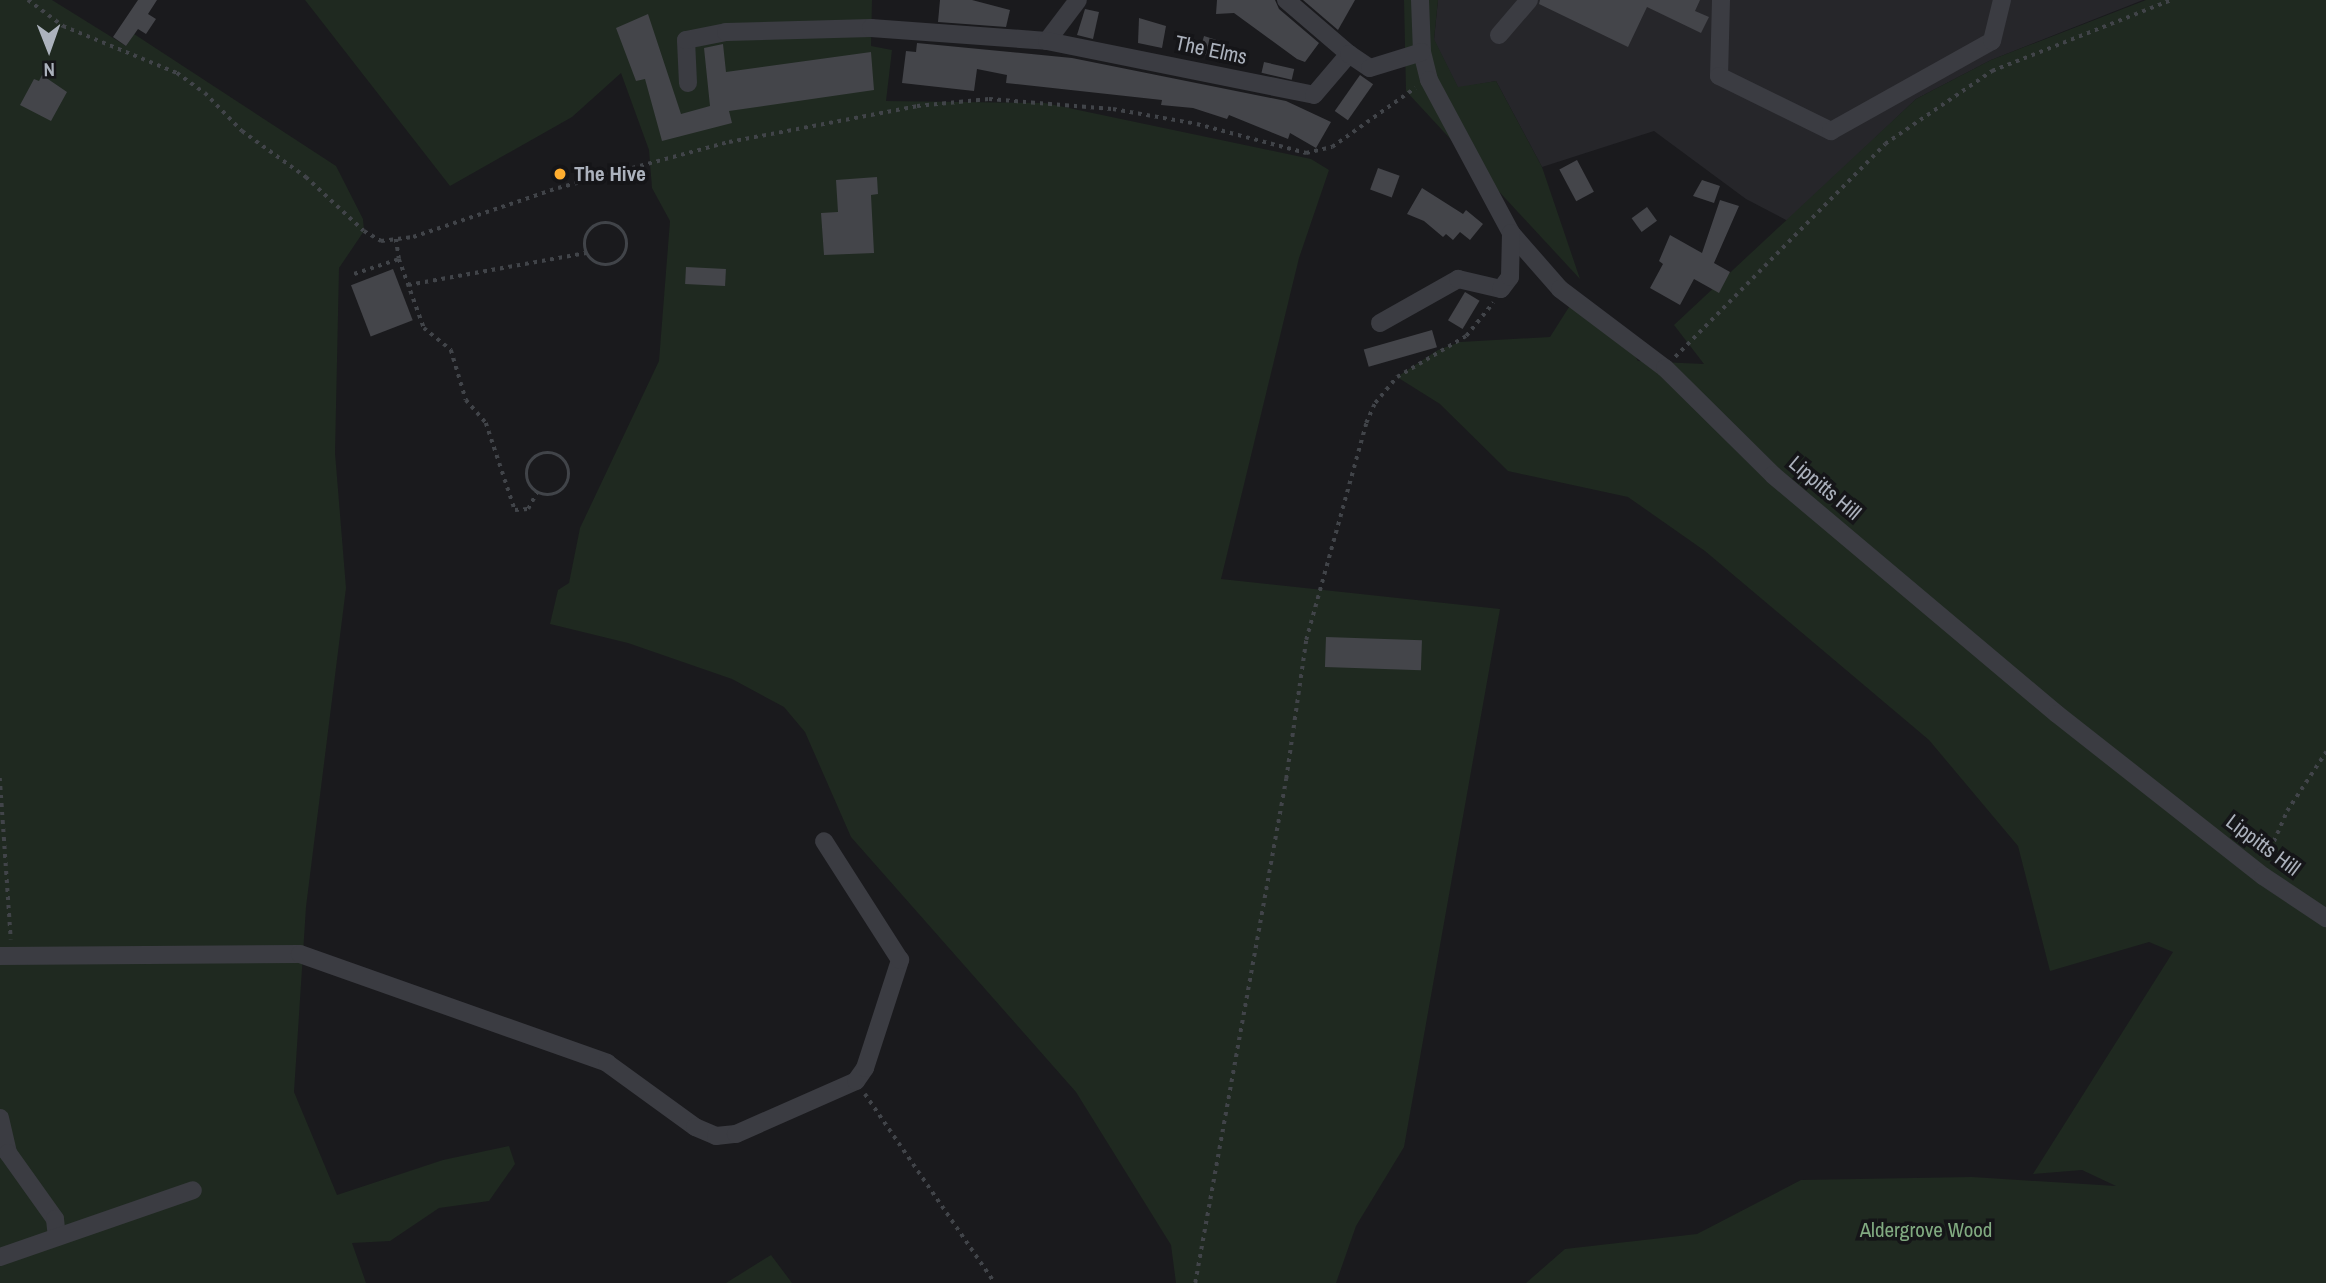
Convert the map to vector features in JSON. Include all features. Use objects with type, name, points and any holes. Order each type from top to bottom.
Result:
[{"type":"street","points":[[1046,41],[1078,0]]},
{"type":"street","points":[[1286,0],[1349,54],[1370,68],[1422,52]]},
{"type":"street","name":"Lippitts Hill","points":[[1420,0],[1422,52],[1429,80],[1511,233],[1560,289],[1665,368],[1773,475],[2057,714],[2263,876],[2326,918]]},
{"type":"street","points":[[1499,35],[1529,0]]},
{"type":"street","points":[[1721,0],[1719,76],[1831,131],[1992,41],[2002,0]]},
{"type":"street","name":"The Elms","points":[[688,83],[687,40],[726,32],[872,28],[1046,41],[1314,95],[1349,54]]},
{"type":"street","points":[[1380,323],[1458,279],[1500,289],[1510,277],[1511,233]]},
{"type":"street","points":[[6,956],[300,954],[607,1063],[695,1126],[716,1136],[736,1134],[856,1081],[865,1068],[900,960],[824,841]]},
{"type":"street","points":[[0,1118],[8,1153],[55,1219],[57,1237]]},
{"type":"street","points":[[0,1257],[193,1190]]},
{"type":"path","points":[[27,0],[63,26],[177,73],[205,93],[242,131],[306,177],[364,231],[381,241],[482,217],[558,188],[729,142],[929,105],[989,99],[1113,109],[1319,153],[1429,80]]},
{"type":"path","points":[[1665,368],[1885,144],[1992,71],[2171,0]]},
{"type":"path","points":[[615,225],[625,235],[627,249],[612,264],[598,264],[586,253],[586,236],[594,226],[615,225]]},
{"type":"path","points":[[396,239],[399,259],[424,328],[451,350],[466,400],[486,423],[515,509],[528,509],[537,492]]},
{"type":"path","points":[[408,285],[586,253]]},
{"type":"path","points":[[354,274],[399,259]]},
{"type":"path","points":[[1188,1283],[1194,1281],[1286,779],[1306,640],[1366,423],[1375,403],[1397,377],[1466,336],[1500,289]]},
{"type":"path","points":[[543,453],[558,454],[568,465],[566,486],[555,494],[537,492],[527,480],[528,466],[543,453]]},
{"type":"path","points":[[2263,876],[2281,822],[2326,752]]},
{"type":"path","points":[[0,778],[6,956]]},
{"type":"path","points":[[856,1081],[995,1283]]},
{"type":"shaded area","points":[[1438,0],[2143,0],[1991,60],[1916,99],[1788,221],[1746,199],[1654,131],[1542,167],[1496,81],[1458,88],[1434,40]]},
{"type":"green space","points":[[0,0],[52,0],[126,46],[134,34],[336,166],[363,219],[364,231],[339,268],[335,453],[346,588],[306,907],[294,1092],[337,1195],[443,1160],[509,1146],[515,1164],[489,1201],[439,1208],[390,1241],[352,1243],[366,1283],[0,1283]]},
{"type":"green space","points":[[305,0],[872,0],[871,46],[892,50],[886,101],[1045,103],[1311,159],[1329,170],[1299,258],[1221,579],[1500,609],[1404,1147],[1356,1226],[1336,1283],[1176,1283],[1171,1245],[1076,1092],[851,837],[805,732],[784,707],[732,679],[628,643],[550,624],[558,590],[569,583],[580,528],[659,361],[670,221],[652,188],[649,150],[621,73],[572,117],[450,186]]},
{"type":"green space","points":[[1404,0],[1438,0],[1434,39],[1458,87],[1496,81],[1542,167],[1580,279],[1406,91]]},
{"type":"green space","name":"Aldergrove Wood","points":[[2146,0],[2326,0],[2326,1283],[1526,1283],[1565,1249],[1697,1234],[1801,1180],[1972,1177],[2116,1186],[2082,1170],[2033,1174],[2173,952],[2149,942],[2050,971],[2018,846],[1929,740],[1705,551],[1628,497],[1508,471],[1440,404],[1397,377],[1438,350],[1460,342],[1550,337],[1576,296],[1614,321],[1638,361],[1704,364],[1674,325],[1916,99],[1991,60]]},
{"type":"green space","points":[[771,1255],[792,1283],[726,1283]]},
{"type":"building","points":[[138,0],[157,0],[148,14],[156,19],[146,34],[138,29],[126,46],[113,37]]},
{"type":"building","points":[[940,0],[972,0],[1010,10],[1006,27],[938,22]]},
{"type":"building","points":[[1217,0],[1275,0],[1279,9],[1319,43],[1305,62],[1297,59],[1234,13],[1216,14]]},
{"type":"building","points":[[1303,0],[1355,0],[1338,30]]},
{"type":"building","points":[[1540,0],[1700,0],[1695,11],[1709,17],[1701,33],[1647,7],[1628,47],[1539,4]]},
{"type":"building","points":[[1085,9],[1099,12],[1093,39],[1077,35]]},
{"type":"building","points":[[648,14],[681,114],[710,106],[704,48],[723,44],[726,72],[871,52],[874,90],[729,111],[732,123],[662,141],[645,79],[636,81],[616,28]]},
{"type":"building","points":[[1139,18],[1166,26],[1162,48],[1138,43]]},
{"type":"building","points":[[1204,36],[1226,43],[1222,58],[1199,54]]},
{"type":"building","points":[[917,43],[1072,58],[1286,101],[1331,122],[1316,148],[1290,133],[1288,139],[1229,115],[1227,119],[1193,108],[1161,105],[1162,100],[1006,83],[1007,75],[977,69],[974,91],[902,83],[906,51],[916,52]]},
{"type":"building","points":[[1264,62],[1294,69],[1292,80],[1262,73]]},
{"type":"building","points":[[42,75],[67,92],[51,121],[20,105],[34,79],[39,81]]},
{"type":"building","points":[[1360,75],[1373,84],[1348,120],[1335,111]]},
{"type":"building","points":[[1577,160],[1594,192],[1576,201],[1559,169]]},
{"type":"building","points":[[1378,168],[1400,176],[1392,197],[1370,190]]},
{"type":"building","points":[[877,177],[878,194],[871,195],[874,253],[824,255],[821,213],[838,212],[836,180]]},
{"type":"building","points":[[1702,180],[1720,186],[1714,203],[1693,196]]},
{"type":"building","points":[[1422,188],[1463,214],[1466,210],[1483,224],[1470,240],[1460,232],[1453,240],[1446,234],[1443,237],[1424,221],[1407,214]]},
{"type":"building","points":[[1720,200],[1739,206],[1714,263],[1730,272],[1719,293],[1694,279],[1680,305],[1650,288],[1663,264],[1659,261],[1670,235],[1702,253]]},
{"type":"building","points":[[1647,207],[1657,221],[1642,232],[1632,218]]},
{"type":"building","points":[[686,267],[726,269],[725,286],[685,284]]},
{"type":"building","points":[[393,269],[413,320],[371,336],[351,285]]},
{"type":"building","points":[[1465,292],[1480,301],[1463,329],[1448,320]]},
{"type":"building","points":[[1432,330],[1437,347],[1369,367],[1364,350]]},
{"type":"building","points":[[1326,637],[1422,640],[1421,670],[1325,667]]},
{"type":"place","name":"The Hive","points":[[560,174]]}]
